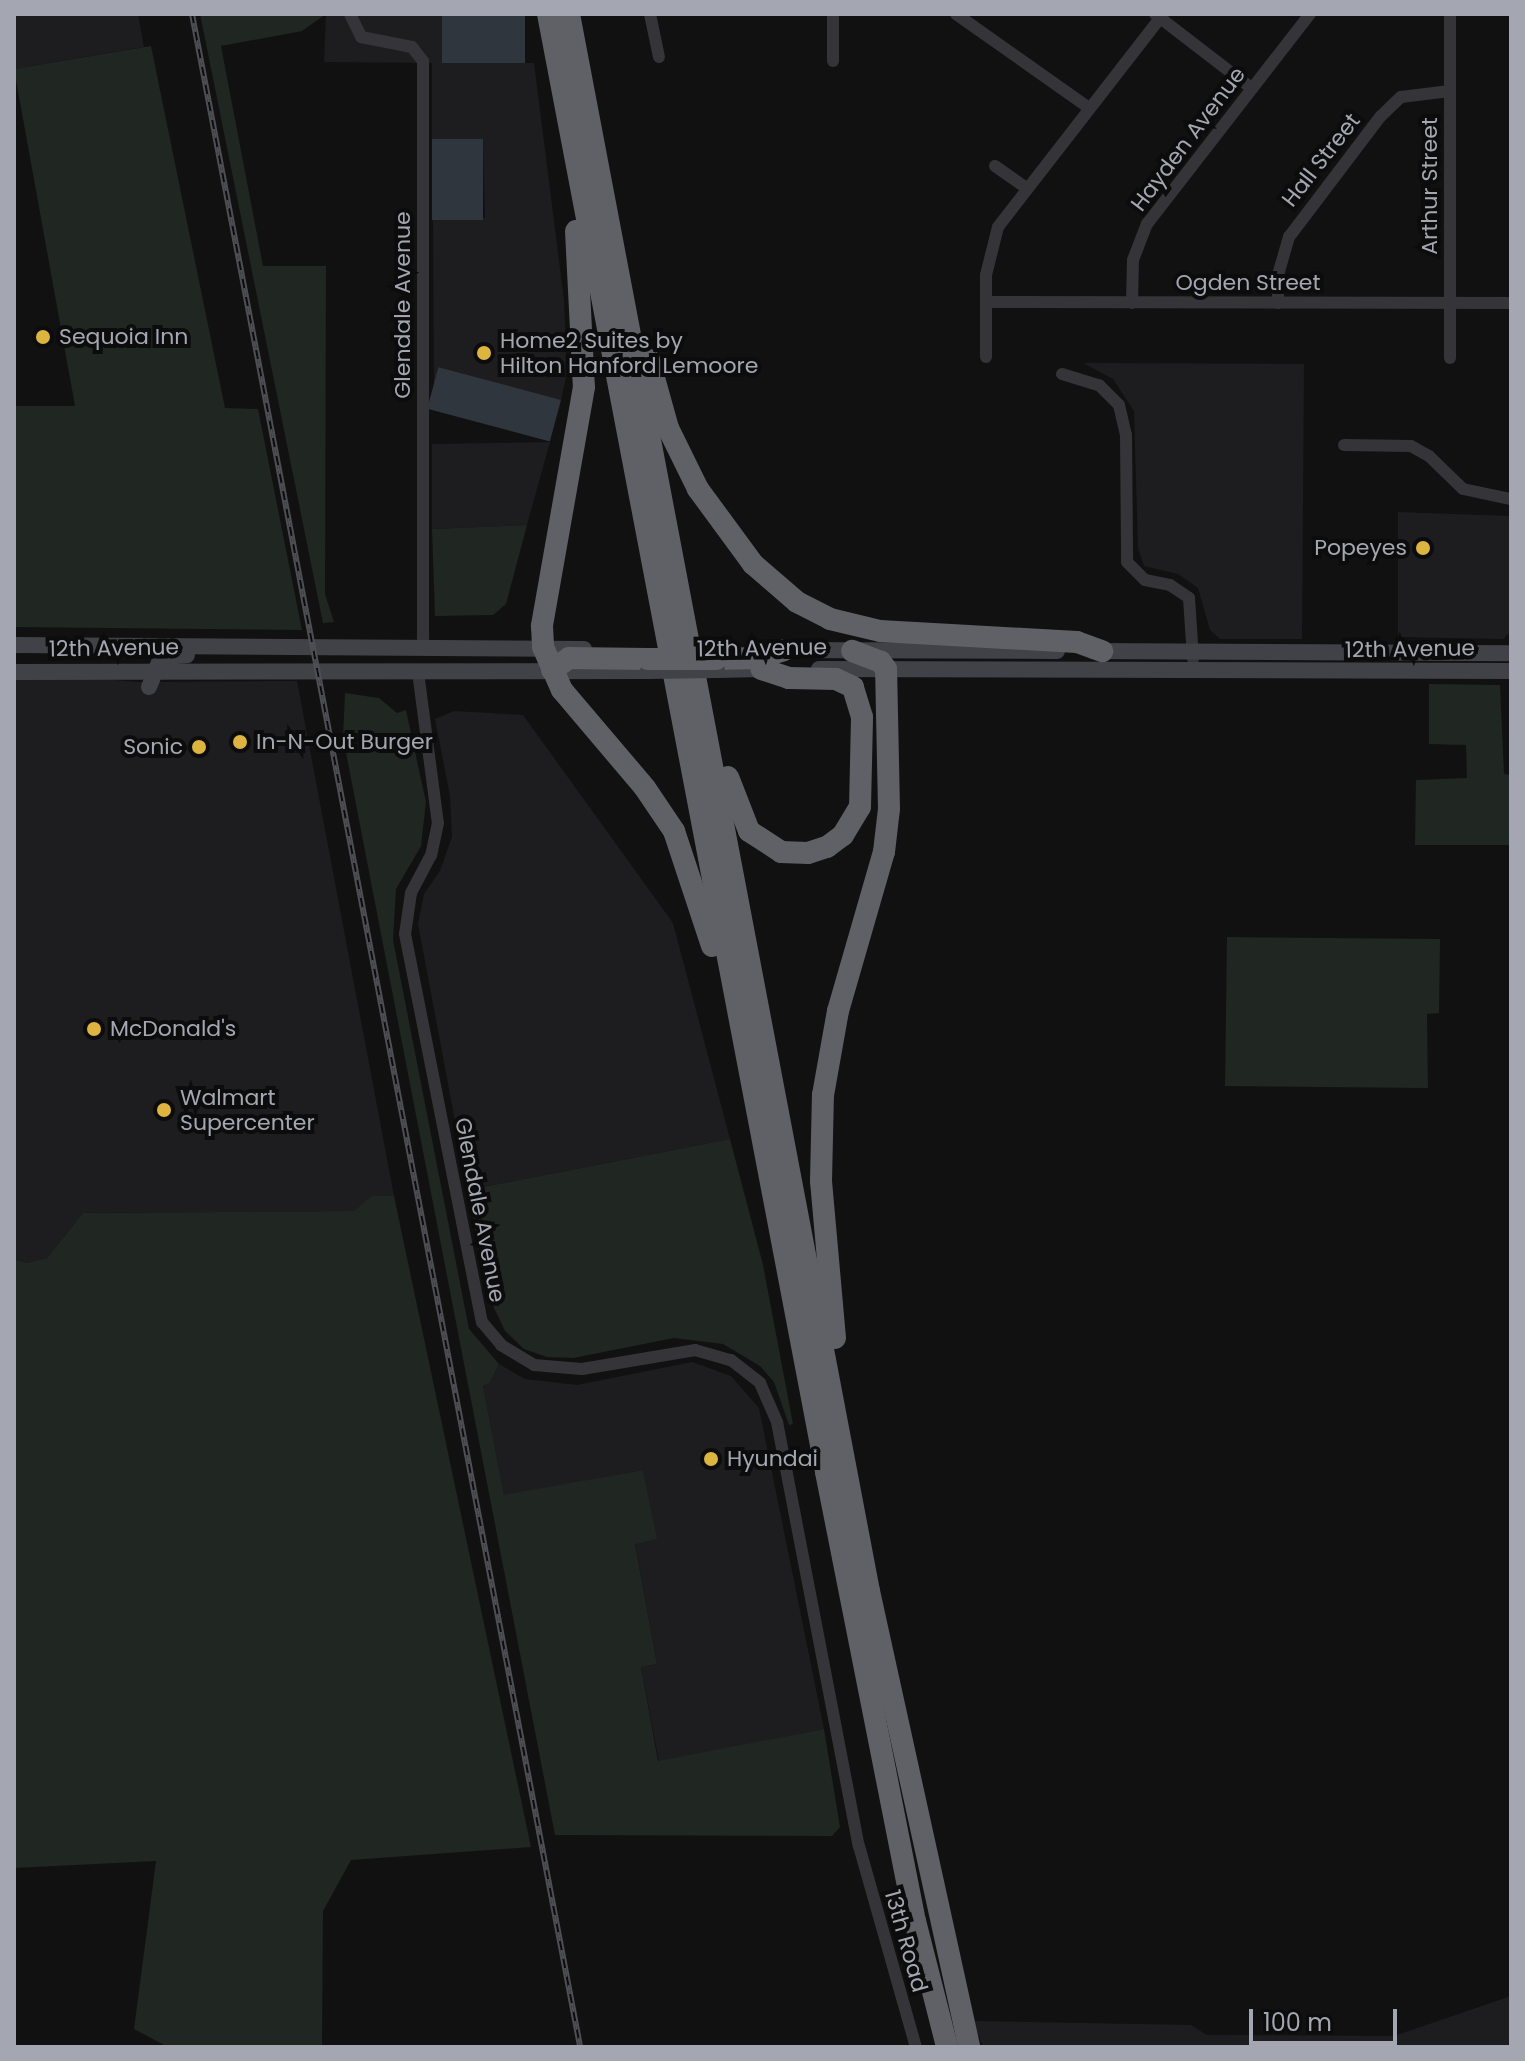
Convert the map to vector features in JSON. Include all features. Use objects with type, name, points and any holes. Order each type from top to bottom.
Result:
[{"type":"highway","points":[[548,14],[775,1210],[915,1921],[947,2047]]},
{"type":"highway","points":[[569,14],[846,1467],[928,1876],[969,2047]]},
{"type":"highway","points":[[567,118],[586,363],[570,488],[542,626],[543,647],[562,690],[659,807],[687,861],[775,1210]]},
{"type":"highway","points":[[596,154],[668,428],[698,489],[765,577],[797,602],[850,626],[946,638],[1077,642],[1102,651]]},
{"type":"highway","points":[[687,636],[742,821],[772,849],[817,851],[843,835],[860,807],[861,704],[846,682],[789,678],[761,669]]},
{"type":"highway","points":[[552,670],[569,658],[716,660],[758,658],[784,650]]},
{"type":"highway","points":[[846,1467],[820,1144],[824,1079],[838,1011],[886,841],[886,669],[881,662],[852,651]]},
{"type":"main road","name":"12th Avenue","points":[[14,645],[543,647],[647,660]]},
{"type":"main road","points":[[345,670],[363,656],[409,657],[423,646]]},
{"type":"main road","points":[[149,687],[161,657],[248,655],[271,647]]},
{"type":"main road","name":"12th Avenue","points":[[784,650],[1511,653]]},
{"type":"main road","name":"12th Avenue","points":[[716,660],[761,669],[1511,671]]},
{"type":"main road","name":"12th Avenue","points":[[14,672],[155,668],[418,672],[552,670]]},
{"type":"street","name":"Glendale Avenue","points":[[350,14],[361,37],[412,47],[423,61],[423,646]]},
{"type":"street","points":[[650,14],[659,57]]},
{"type":"street","points":[[833,14],[833,61]]},
{"type":"street","points":[[956,14],[1088,107]]},
{"type":"street","name":"Hayden Avenue","points":[[1132,303],[1133,260],[1147,224],[1310,14]]},
{"type":"street","name":"Arthur Street","points":[[1450,14],[1450,358]]},
{"type":"street","points":[[986,357],[986,302],[994,237],[1025,187],[1159,15],[1251,88]]},
{"type":"street","name":"Hall Street","points":[[1278,303],[1278,275],[1289,237],[1380,117],[1401,97],[1450,91]]},
{"type":"street","points":[[995,166],[1025,187]]},
{"type":"street","name":"Ogden Street","points":[[986,302],[1511,303]]},
{"type":"street","points":[[1062,374],[1083,378],[1111,395],[1119,405],[1126,435],[1127,562],[1145,580],[1170,585],[1189,598],[1192,670]]},
{"type":"street","points":[[1344,445],[1411,446],[1429,456],[1463,489],[1511,499]]},
{"type":"street","name":"Glendale Avenue","points":[[418,672],[438,823],[431,855],[411,893],[405,934],[482,1322],[501,1345],[534,1365],[582,1369],[695,1350],[731,1360],[760,1383],[777,1422],[859,1846]]},
{"type":"street","name":"13th Road","points":[[859,1846],[916,2047]]},
{"type":"shaded area","points":[[14,14],[138,14],[144,47],[14,69]]},
{"type":"shaded area","points":[[200,14],[326,14],[302,31],[221,46],[263,266],[326,266],[325,594],[334,622],[323,623]]},
{"type":"shaded area","points":[[326,14],[442,14],[445,63],[534,63],[564,300],[567,373],[561,400],[434,402],[433,220],[485,218],[483,139],[432,139],[432,63],[324,62]]},
{"type":"shaded area","points":[[442,14],[525,14],[525,63],[442,63]]},
{"type":"shaded area","points":[[151,46],[225,408],[258,409],[302,630],[14,627],[14,406],[75,406],[14,69]]},
{"type":"shaded area","points":[[432,139],[483,139],[483,220],[432,220]]},
{"type":"shaded area","points":[[1083,363],[1304,364],[1302,639],[1220,639],[1210,630],[1198,588],[1178,574],[1144,566],[1138,548],[1134,411],[1113,379]]},
{"type":"shaded area","points":[[438,367],[561,400],[550,442],[427,409]]},
{"type":"shaded area","points":[[550,442],[527,525],[432,529],[432,444]]},
{"type":"shaded area","points":[[1398,512],[1510,516],[1510,632],[1503,639],[1398,637]]},
{"type":"shaded area","points":[[527,525],[506,604],[493,615],[435,616],[432,529]]},
{"type":"shaded area","points":[[14,672],[139,682],[297,681],[394,1196],[372,1197],[354,1211],[83,1213],[47,1258],[27,1263],[14,1259]]},
{"type":"shaded area","points":[[1429,684],[1500,685],[1504,774],[1511,775],[1511,845],[1415,845],[1416,780],[1467,778],[1466,745],[1429,744]]},
{"type":"shaded area","points":[[345,693],[379,698],[397,713],[406,710],[426,802],[421,846],[396,889],[393,940],[469,1329],[499,1364],[490,1383],[483,1386],[504,1495],[643,1470],[657,1539],[635,1544],[657,1664],[641,1667],[658,1761],[824,1729],[840,1827],[832,1836],[555,1835],[343,737]]},
{"type":"shaded area","points":[[454,711],[523,715],[673,923],[730,1139],[468,1190],[418,924],[424,894],[440,871],[452,837],[450,796],[435,719]]},
{"type":"shaded area","points":[[1227,937],[1440,939],[1439,1013],[1427,1014],[1428,1088],[1225,1086]]},
{"type":"shaded area","points":[[730,1139],[763,1265],[793,1424],[789,1425],[774,1382],[760,1366],[723,1344],[674,1338],[573,1358],[547,1357],[524,1349],[505,1331],[485,1289],[468,1190]]},
{"type":"shaded area","points":[[372,1196],[394,1196],[531,1847],[351,1860],[323,1911],[322,2047],[168,2047],[134,2029],[156,1861],[14,1868],[14,1259],[27,1263],[47,1258],[83,1213],[354,1211]]},
{"type":"shaded area","points":[[692,1362],[731,1376],[759,1408],[824,1729],[659,1762],[641,1667],[657,1664],[635,1543],[656,1539],[643,1470],[504,1496],[483,1386],[490,1383],[499,1364],[525,1379],[577,1385]]},
{"type":"shaded area","points":[[1511,1996],[1511,2047],[983,2047],[973,2021],[1191,2025],[1207,2035],[1394,2036]]},
{"type":"railway","points":[[192,14],[580,2047]]},
{"type":"place","name":"Sequoia Inn","points":[[43,337]]},
{"type":"place","name":"Home2 Suites by Hilton Hanford Lemoore","points":[[484,353]]},
{"type":"place","name":"Popeyes","points":[[1423,548]]},
{"type":"place","name":"In-N-Out Burger","points":[[240,742]]},
{"type":"place","name":"Sonic","points":[[199,747]]},
{"type":"place","name":"McDonald's","points":[[94,1029]]},
{"type":"place","name":"Walmart Supercenter","points":[[164,1110]]},
{"type":"place","name":"Hyundai","points":[[711,1459]]}]
